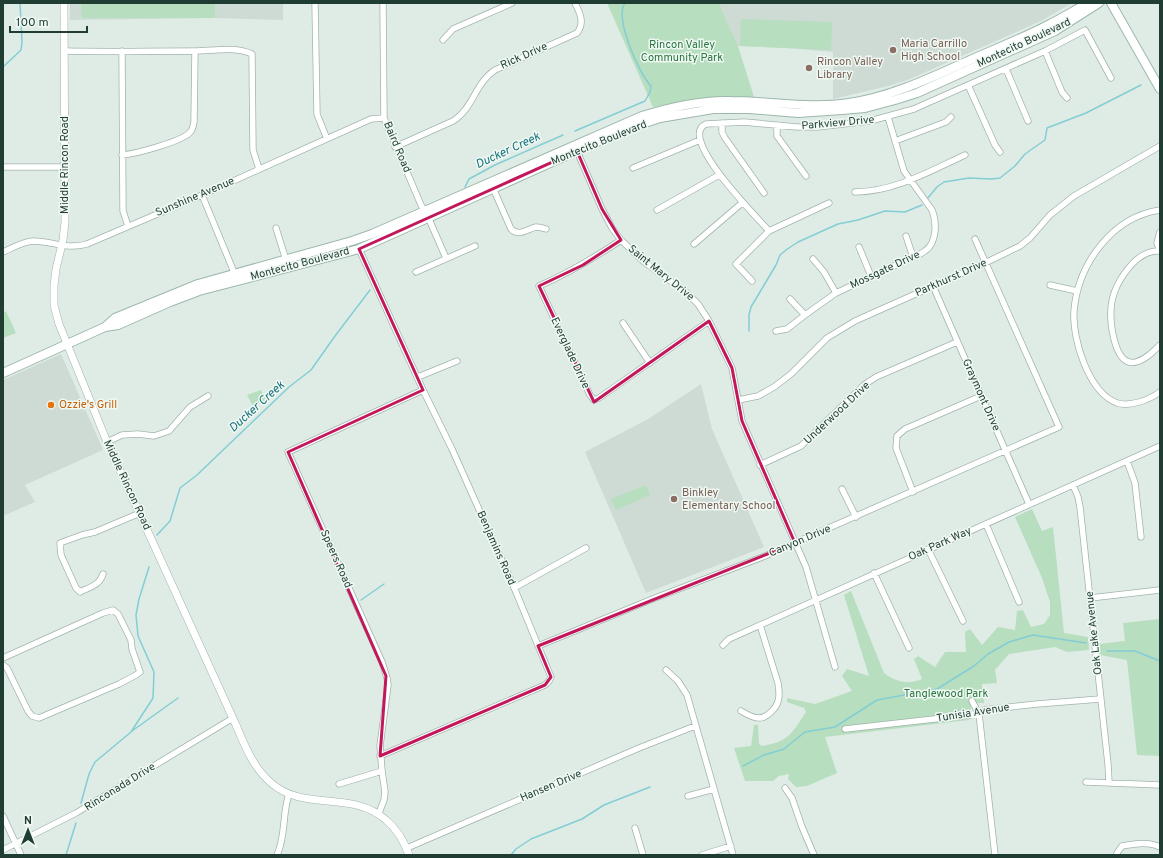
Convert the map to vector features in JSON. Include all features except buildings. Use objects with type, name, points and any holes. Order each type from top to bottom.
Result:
[{"type":"main road","name":"Montecito Boulevard","points":[[3,373],[105,327],[115,318],[198,284],[236,277],[359,249],[426,214],[642,116],[672,107],[711,102],[729,101],[798,106],[822,106],[865,100],[893,93],[1048,25],[1088,3]]},
{"type":"main road","name":"Montecito Boulevard","points":[[236,277],[286,260],[352,241],[426,214],[494,188],[644,123],[684,113],[718,109],[749,109],[798,113],[823,112],[865,108],[895,100],[918,92],[1055,31],[1099,3]]},
{"type":"main road","points":[[1111,3],[1160,89]]},
{"type":"street","name":"Middle Rincon Road","points":[[64,3],[65,222],[62,246],[56,268],[54,300],[59,324],[67,344],[107,442],[250,756],[258,768],[271,783],[288,794],[305,800],[355,804],[379,813],[398,833],[408,852]]},
{"type":"street","points":[[315,3],[317,114],[327,139]]},
{"type":"street","name":"Baird Road","points":[[383,3],[384,118],[395,147],[446,258]]},
{"type":"street","points":[[443,40],[453,29],[512,3]]},
{"type":"street","name":"Rick Drive","points":[[395,147],[449,123],[461,116],[467,109],[485,78],[495,70],[577,33],[581,28],[582,21],[576,3]]},
{"type":"street","name":"Parkview Drive","points":[[700,140],[700,130],[703,125],[744,122],[777,126],[818,127],[870,121],[888,117],[914,109],[1006,69],[1085,30],[1111,78]]},
{"type":"street","points":[[65,50],[237,50],[246,51],[252,54],[253,150],[259,169]]},
{"type":"street","points":[[122,51],[123,211],[128,226]]},
{"type":"street","points":[[122,155],[132,154],[160,146],[184,137],[191,132],[194,116],[195,51]]},
{"type":"street","points":[[1045,51],[1062,92],[1067,98]]},
{"type":"street","points":[[1006,69],[1028,121]]},
{"type":"street","points":[[968,85],[995,145],[1000,152]]},
{"type":"street","name":"Mossgate Drive","points":[[776,331],[787,329],[836,293],[925,251],[933,239],[935,217],[904,171],[888,117]]},
{"type":"street","points":[[895,141],[946,122],[951,117]]},
{"type":"street","name":"Sunshine Avenue","points":[[3,252],[31,241],[76,247],[87,244],[202,195],[371,119],[384,118]]},
{"type":"street","points":[[722,123],[722,132],[725,138],[764,192]]},
{"type":"street","points":[[777,126],[777,136],[806,176]]},
{"type":"street","points":[[633,168],[700,140],[719,175],[742,203],[769,231]]},
{"type":"street","name":"Parkhurst Drive","points":[[738,400],[758,396],[774,387],[791,374],[827,338],[838,330],[1020,246],[1030,238],[1050,215],[1074,196],[1160,146]]},
{"type":"street","name":"Saint Mary Drive","points":[[577,151],[602,209],[612,228],[621,240],[643,261],[687,292],[698,304],[709,321],[732,368],[742,421],[806,567],[835,667]]},
{"type":"street","points":[[855,192],[869,192],[910,180],[965,155]]},
{"type":"street","points":[[3,167],[65,167]]},
{"type":"street","points":[[657,210],[719,175]]},
{"type":"street","points":[[494,188],[511,229],[514,232],[519,233],[537,227],[546,229]]},
{"type":"street","points":[[202,195],[236,277]]},
{"type":"street","points":[[694,244],[742,203]]},
{"type":"street","points":[[752,281],[736,264],[769,231],[829,204]]},
{"type":"street","points":[[1160,210],[1137,216],[1122,224],[1107,237],[1091,258],[1083,272],[1077,291],[1074,312],[1076,339],[1087,371],[1104,393],[1118,403],[1132,403],[1144,400],[1160,392]]},
{"type":"street","points":[[276,228],[286,260]]},
{"type":"street","points":[[1160,232],[1157,243],[1160,251],[1144,254],[1127,270],[1118,284],[1113,296],[1111,315],[1112,336],[1121,356],[1125,360],[1129,362],[1136,362],[1149,355],[1160,345]]},
{"type":"street","points":[[906,236],[913,257]]},
{"type":"street","points":[[975,239],[985,263]]},
{"type":"street","name":"Everglade Drive","points":[[621,240],[583,265],[539,286],[590,395],[594,400],[650,363],[709,321]]},
{"type":"street","points":[[416,272],[475,246]]},
{"type":"street","points":[[859,246],[872,276]]},
{"type":"street","name":"Benjamins Road","points":[[359,249],[423,390],[449,443],[514,588],[551,677],[545,685],[380,756]]},
{"type":"street","points":[[813,259],[824,272],[836,293]]},
{"type":"street","name":"Canyon Drive","points":[[538,646],[655,598],[755,560],[1059,427],[985,263]]},
{"type":"street","points":[[1050,285],[1077,291]]},
{"type":"street","name":"Graymont Drive","points":[[933,286],[1029,504]]},
{"type":"street","points":[[790,299],[805,315]]},
{"type":"street","points":[[623,323],[650,363]]},
{"type":"street","name":"Underwood Drive","points":[[760,465],[801,446],[864,385],[876,377],[957,342]]},
{"type":"street","points":[[418,377],[456,361]]},
{"type":"street","name":"Speers Road","points":[[379,813],[384,800],[385,792],[380,746],[388,685],[386,676],[382,662],[288,452],[423,390]]},
{"type":"street","points":[[107,442],[122,435],[138,434],[154,436],[169,431],[190,407],[208,396]]},
{"type":"street","points":[[913,492],[896,448],[897,436],[905,429],[981,396]]},
{"type":"street","name":"Oak Park Way","points":[[723,645],[729,639],[815,599],[1160,446]]},
{"type":"street","points":[[1127,461],[1135,483],[1141,537]]},
{"type":"street","name":"Oak Lake Avenue","points":[[1073,485],[1080,507],[1109,783]]},
{"type":"street","points":[[842,489],[856,517]]},
{"type":"street","points":[[103,574],[97,584],[80,592],[76,588],[61,555],[60,543],[95,532],[140,513]]},
{"type":"street","points":[[986,524],[1019,602]]},
{"type":"street","points":[[514,588],[586,548]]},
{"type":"street","points":[[928,549],[963,621]]},
{"type":"street","points":[[874,573],[909,648]]},
{"type":"street","points":[[1090,598],[1160,590]]},
{"type":"street","points":[[3,658],[112,610],[118,614],[130,640],[140,672],[136,676],[119,684],[39,718],[35,718],[28,711],[7,668],[3,665]]},
{"type":"street","points":[[741,711],[759,718],[768,715],[775,708],[779,700],[780,692],[778,683],[760,625]]},
{"type":"street","points":[[666,670],[678,681],[687,695],[733,855]]},
{"type":"street","name":"Tunisia Avenue","points":[[845,730],[980,714],[985,710],[992,709],[1100,699]]},
{"type":"street","points":[[972,701],[980,714],[995,855]]},
{"type":"street","name":"Rinconada Drive","points":[[3,850],[76,814],[233,718]]},
{"type":"street","name":"Hansen Drive","points":[[408,852],[639,748],[695,726]]},
{"type":"street","points":[[339,784],[382,771]]},
{"type":"street","points":[[1086,782],[1160,785]]},
{"type":"street","points":[[785,788],[792,798],[814,855]]},
{"type":"street","points":[[688,796],[714,789]]},
{"type":"street","points":[[277,855],[282,838],[288,794]]},
{"type":"street","points":[[3,816],[21,855]]},
{"type":"street","points":[[635,828],[643,855]]},
{"type":"street","points":[[1117,855],[1122,846],[1155,844],[1160,847]]},
{"type":"street","points":[[702,855],[731,846]]},
{"type":"highlighted area","points":[[577,151],[602,209],[621,240],[583,265],[539,286],[594,402],[709,321],[732,368],[742,421],[795,543],[538,646],[551,677],[545,685],[380,756],[386,676],[288,452],[423,390],[359,249]]},
{"type":"shaded area","points":[[70,3],[283,3],[283,20],[215,18],[70,20]]},
{"type":"shaded area","name":"Maria Carrillo High School","points":[[719,3],[1072,3],[1041,21],[910,79],[892,85],[833,99],[833,52],[738,46]]},
{"type":"shaded area","points":[[61,354],[103,450],[25,485],[35,502],[3,516],[3,380]]},
{"type":"shaded area","name":"Binkley Elementary School","points":[[701,384],[712,429],[764,547],[646,593],[585,452],[648,419]]},
{"type":"green space","points":[[81,3],[215,3],[215,18],[82,18]]},
{"type":"green space","name":"Rincon Valley Community Park","points":[[607,3],[719,3],[738,46],[754,97],[698,99],[653,107]]},
{"type":"green space","points":[[741,19],[832,22],[831,50],[740,46]]},
{"type":"green space","points":[[6,311],[16,333],[3,338],[3,313]]},
{"type":"green space","points":[[261,390],[266,400],[253,406],[247,395]]},
{"type":"green space","points":[[646,485],[650,495],[616,510],[611,499]]},
{"type":"green space","name":"Tanglewood Park","points":[[1032,509],[1042,531],[1053,527],[1064,633],[1088,637],[1089,650],[1067,652],[1055,647],[1009,654],[995,670],[997,683],[982,684],[984,703],[977,703],[971,706],[969,720],[825,737],[837,773],[807,786],[796,787],[788,779],[789,774],[779,776],[773,781],[745,781],[734,748],[751,746],[754,725],[758,725],[759,744],[762,746],[779,742],[793,731],[806,712],[804,708],[787,702],[787,698],[815,704],[852,691],[842,676],[847,669],[869,676],[844,595],[851,591],[884,673],[893,679],[902,682],[912,682],[922,679],[914,659],[918,656],[935,667],[945,652],[966,652],[965,632],[970,629],[982,645],[998,627],[1015,630],[1017,611],[1023,610],[1031,627],[1044,624],[1050,615],[1050,602],[1042,578],[1015,517]]},
{"type":"green space","points":[[1160,619],[1160,756],[1137,755],[1127,660],[1100,655],[1099,644],[1125,641],[1123,623]]},
{"type":"waterway","points":[[3,67],[21,50],[20,3]]},
{"type":"waterway","name":"Ducker Creek","points":[[575,131],[645,101],[650,92],[651,86],[640,70],[625,32],[622,10],[625,3]]},
{"type":"waterway","points":[[927,199],[937,187],[944,182],[969,178],[1000,178],[1015,166],[1025,154],[1045,140],[1047,128],[1086,113],[1141,85]]},
{"type":"waterway","name":"Ducker Creek","points":[[465,187],[469,179],[495,165],[563,135]]},
{"type":"waterway","points":[[749,331],[749,315],[751,307],[776,265],[780,255],[786,250],[798,242],[838,224],[858,220],[885,211],[905,212],[922,205]]},
{"type":"waterway","name":"Ducker Creek","points":[[157,535],[170,521],[180,488],[197,475],[289,387],[311,370],[370,290]]},
{"type":"waterway","name":"Ducker Creek","points":[[81,803],[89,774],[95,762],[131,732],[153,698],[154,672],[138,636],[136,615],[139,599],[149,567]]},
{"type":"waterway","points":[[361,600],[384,584]]},
{"type":"waterway","points":[[743,766],[764,755],[784,749],[805,732],[835,727],[877,700],[937,689],[974,666],[988,654],[1009,642],[1033,635],[1086,643]]},
{"type":"waterway","points":[[1107,651],[1135,651],[1160,661]]},
{"type":"waterway","points":[[132,731],[178,698]]},
{"type":"waterway","points":[[511,855],[516,849],[531,839],[582,819],[604,805],[650,787]]},
{"type":"waterway","name":"Ducker Creek","points":[[66,855],[76,823]]},
{"type":"place","name":"Maria Carrillo High School","points":[[893,50]]},
{"type":"place","name":"Rincon Valley Library","points":[[809,68]]},
{"type":"place","name":"Ozzie's Grill","points":[[51,405]]},
{"type":"place","name":"Binkley Elementary School","points":[[674,499]]}]
